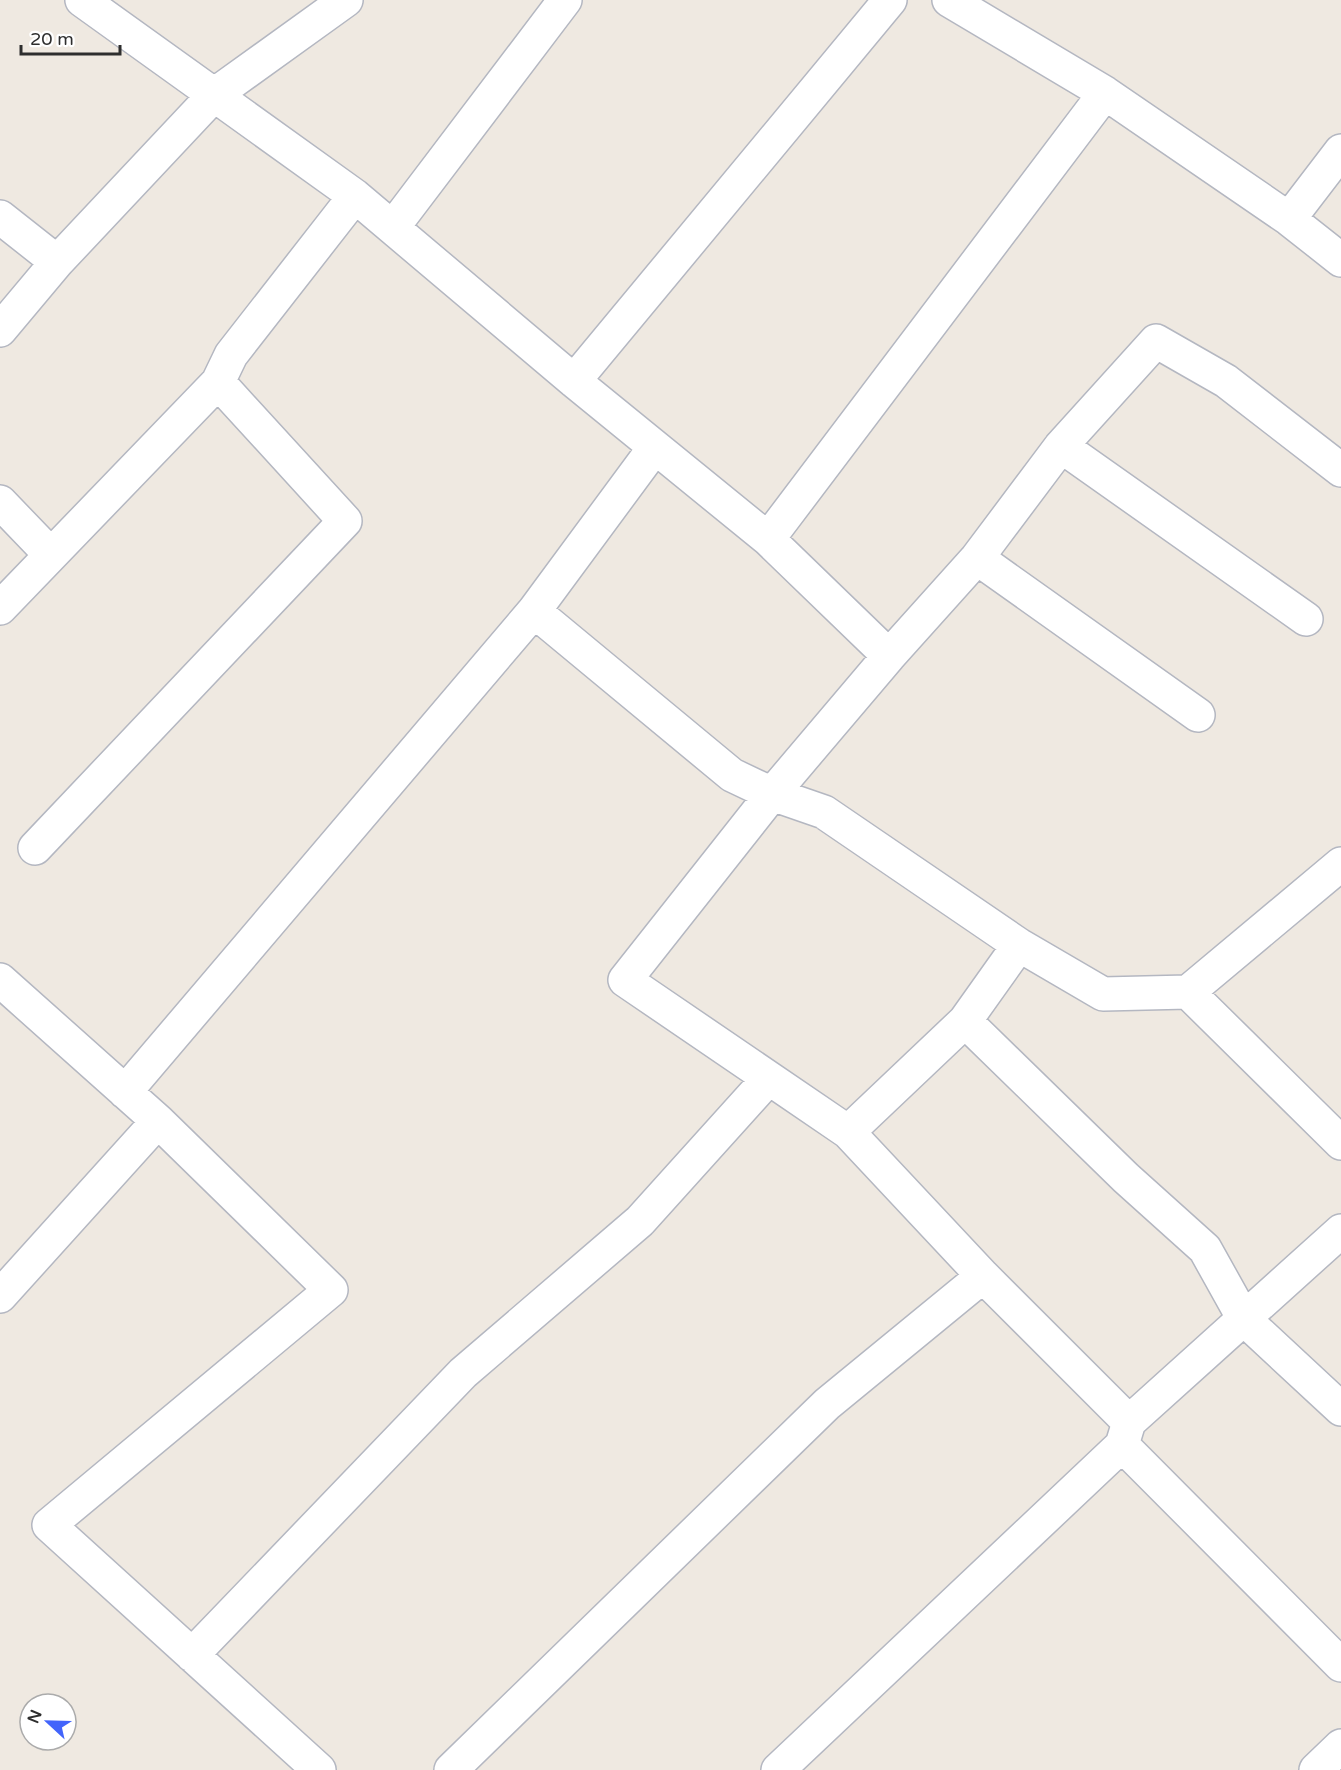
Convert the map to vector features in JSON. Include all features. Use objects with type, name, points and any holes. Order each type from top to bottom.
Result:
[{"type":"street","points":[[82,0],[355,196],[574,381],[768,539],[889,656]]},
{"type":"street","points":[[0,330],[57,262],[214,95],[346,0]]},
{"type":"street","points":[[393,227],[564,0]]},
{"type":"street","points":[[574,381],[890,0]]},
{"type":"street","points":[[949,0],[1105,93],[1289,219],[1341,260]]},
{"type":"street","points":[[768,539],[1105,93]]},
{"type":"street","points":[[1289,219],[1341,151]]},
{"type":"street","points":[[0,608],[218,382],[231,355],[355,196]]},
{"type":"street","points":[[0,218],[57,262]]},
{"type":"street","points":[[1341,470],[1226,381],[1156,341],[1061,446],[977,558],[889,656],[772,794],[625,980],[848,1132],[1341,1665]]},
{"type":"street","points":[[35,848],[345,520],[218,382]]},
{"type":"street","points":[[1061,446],[1306,619]]},
{"type":"street","points":[[125,1092],[534,611],[655,447]]},
{"type":"street","points":[[0,502],[51,555]]},
{"type":"street","points":[[977,558],[1197,715]]},
{"type":"street","points":[[534,611],[732,775],[772,794],[824,812],[1019,945],[1103,994],[1188,992],[1341,864]]},
{"type":"street","points":[[848,1132],[965,1021],[1019,945]]},
{"type":"street","points":[[0,980],[158,1121],[331,1290],[49,1525],[319,1770]]},
{"type":"street","points":[[1188,992],[1341,1143]]},
{"type":"street","points":[[965,1021],[1126,1179],[1205,1249],[1244,1319],[1341,1408]]},
{"type":"street","points":[[192,1655],[463,1373],[640,1221],[768,1079]]},
{"type":"street","points":[[0,1296],[158,1121]]},
{"type":"street","points":[[778,1770],[1244,1319],[1341,1231]]},
{"type":"street","points":[[451,1770],[827,1404],[983,1276]]},
{"type":"street","points":[[1316,1770],[1341,1746]]}]
